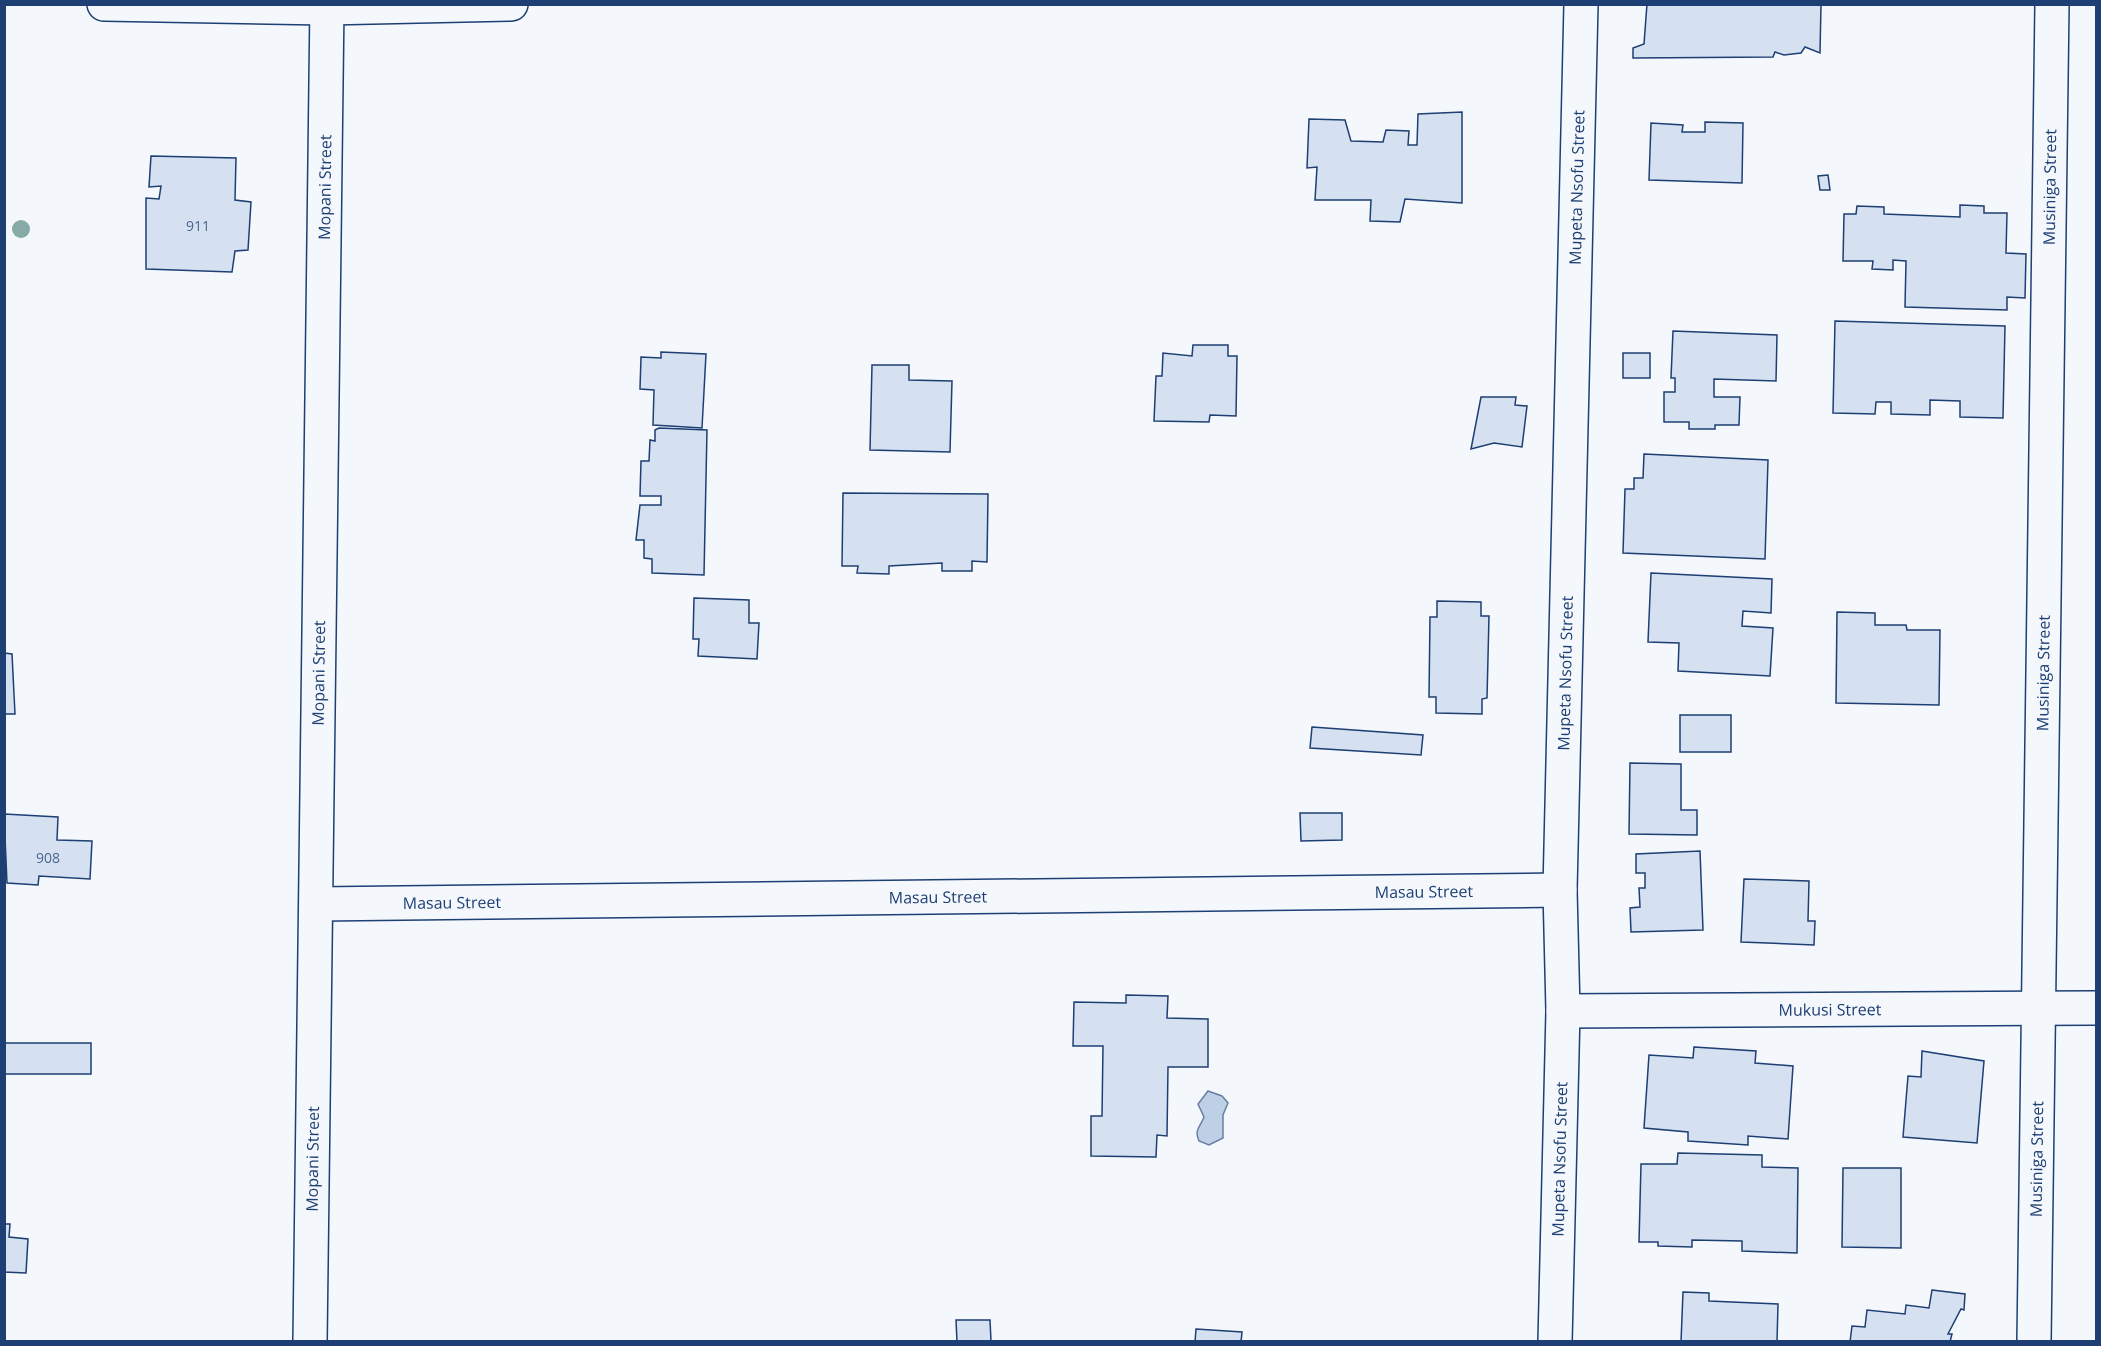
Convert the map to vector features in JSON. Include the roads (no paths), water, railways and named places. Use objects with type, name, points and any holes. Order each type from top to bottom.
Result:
[{"type":"street","points":[[104,4],[326,6],[511,4]]},
{"type":"street","name":"Mupeta Nsofu Street","points":[[1555,1341],[1563,1011],[1560,890],[1581,4]]},
{"type":"street","name":"Musiniga Street","points":[[2034,1341],[2052,4]]},
{"type":"street","name":"Mopani Street","points":[[310,1341],[326,6]]},
{"type":"street","name":"Masau Street","points":[[317,904],[1560,890]]},
{"type":"street","name":"Mukusi Street","points":[[1563,1011],[2097,1008]]},
{"type":"water","points":[[1208,1091],[1222,1096],[1228,1103],[1223,1115],[1223,1138],[1209,1145],[1199,1141],[1197,1134],[1204,1117],[1198,1104]]}]
